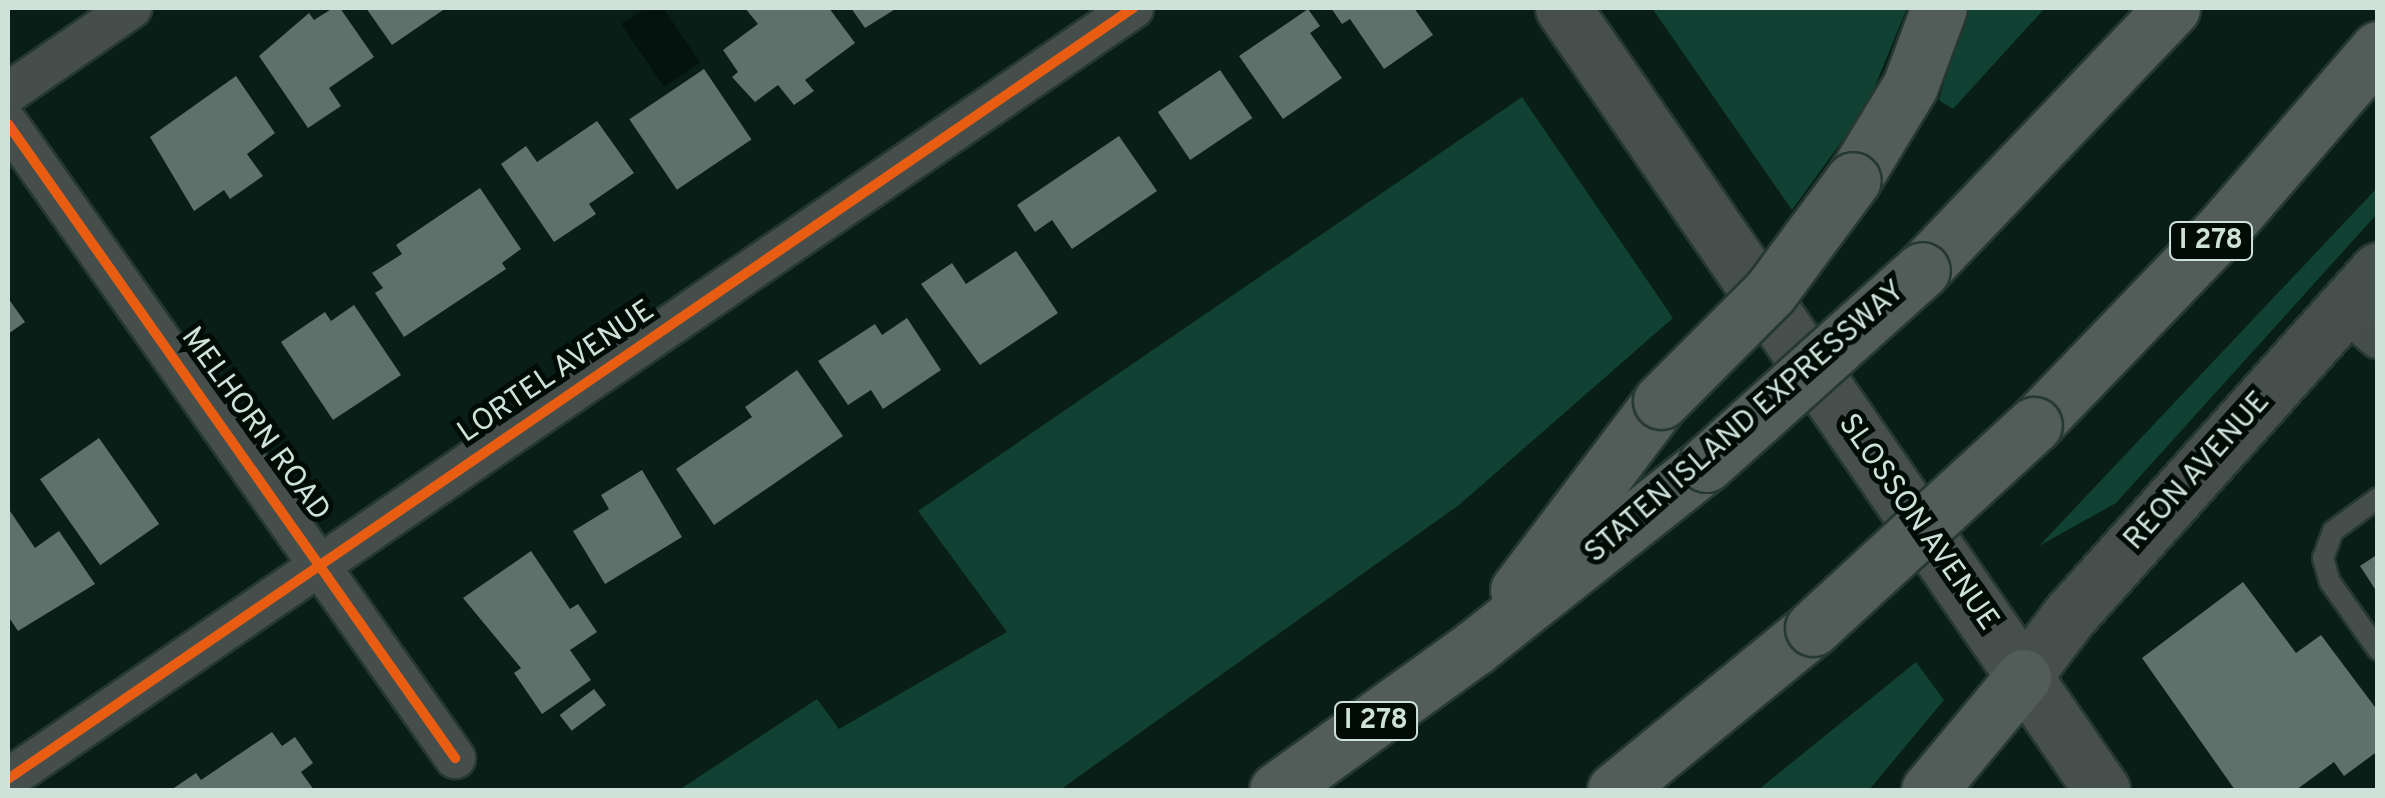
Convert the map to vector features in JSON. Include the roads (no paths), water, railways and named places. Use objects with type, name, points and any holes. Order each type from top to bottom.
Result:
[{"type":"highway","points":[[1474,648],[1661,400],[1770,292],[1853,180],[1910,86],[1939,8]]},
{"type":"highway","name":"STATEN ISLAND EXPRESSWAY","points":[[1277,790],[1474,648],[1706,464],[1922,270],[2172,8]]},
{"type":"highway","name":"I 278","points":[[1615,790],[1812,628],[2034,425],[2232,219],[2378,49]]},
{"type":"highway","points":[[1929,790],[2023,677]]},
{"type":"main road","name":"SLOSSON AVENUE","points":[[1562,8],[2102,790]]},
{"type":"main road","name":"REON AVENUE","points":[[2023,677],[2069,616],[2366,306]]},
{"type":"street","points":[[8,93],[131,8]]},
{"type":"street","name":"LORTEL AVENUE","points":[[8,779],[1133,8]]},
{"type":"street","name":"MELHORN ROAD","points":[[8,124],[455,758]]},
{"type":"lane","points":[[2378,498],[2333,531],[2323,558],[2330,582],[2378,650]]}]
